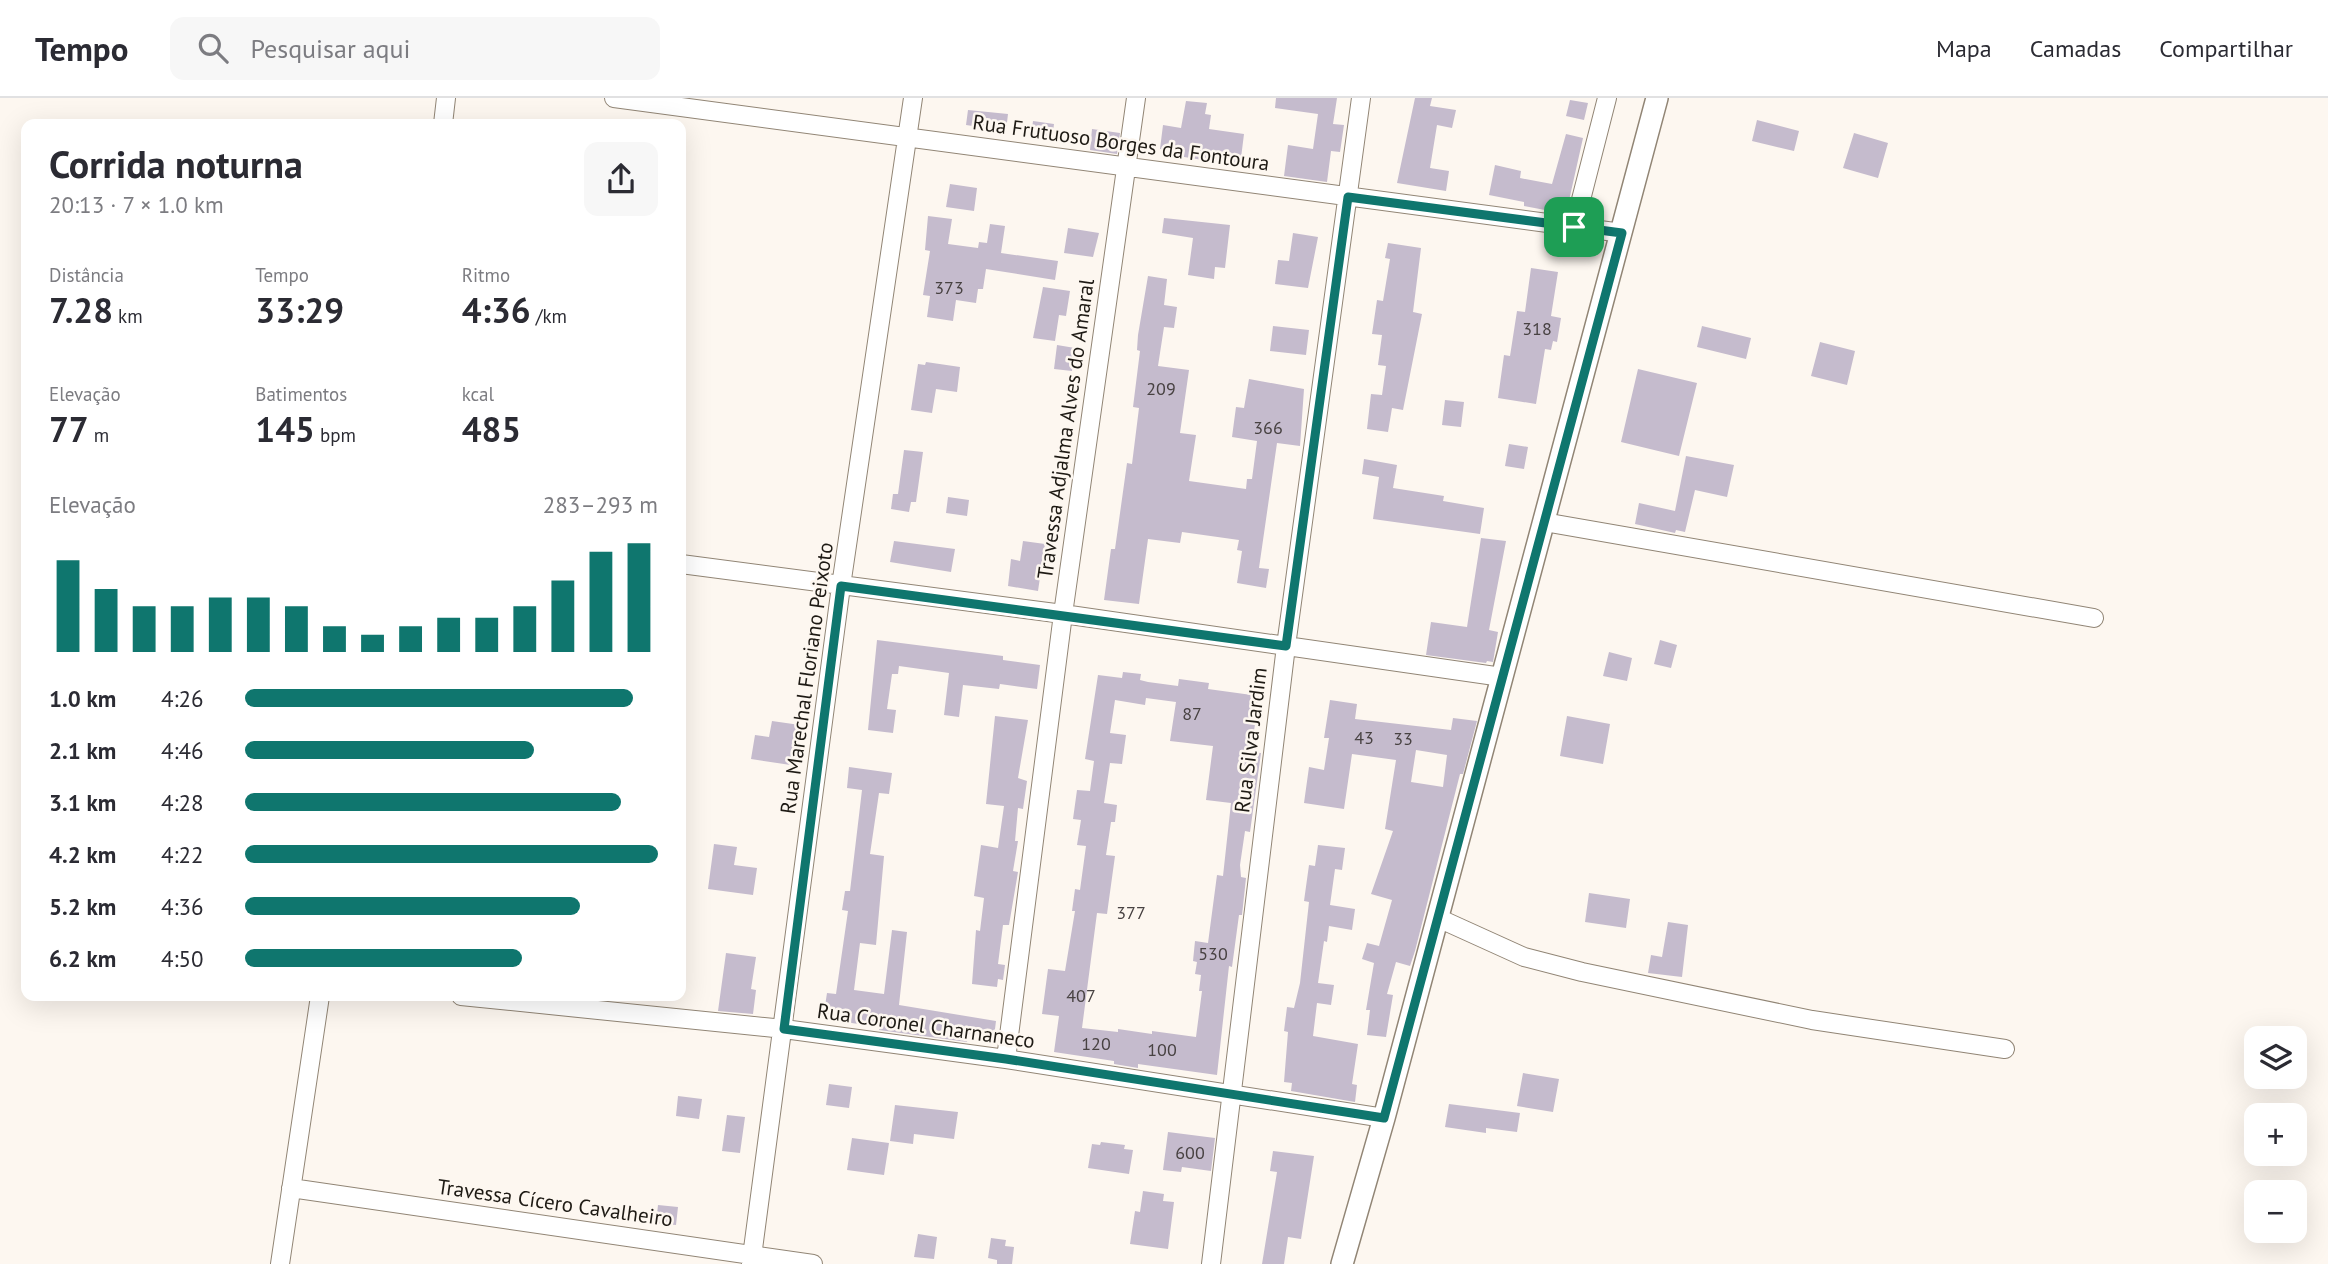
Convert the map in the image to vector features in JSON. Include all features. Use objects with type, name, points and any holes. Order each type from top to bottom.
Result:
[{"type":"street","points":[[444,119],[446,98]]},
{"type":"street","name":"Rua Frutuoso Borges da Fontoura","points":[[614,98],[1622,233]]},
{"type":"street","name":"Rua Marechal Floriano Peixoto","points":[[752,1259],[841,586],[913,98]]},
{"type":"street","name":"Travessa Adjalma Alves do Amaral","points":[[1006,1059],[1063,614],[1136,98]]},
{"type":"street","name":"Rua Silva Jardim","points":[[1211,1264],[1286,646],[1361,98]]},
{"type":"street","points":[[1574,227],[1607,98]]},
{"type":"street","points":[[1342,1264],[1384,1118],[1657,98]]},
{"type":"street","points":[[1544,522],[2094,618]]},
{"type":"street","points":[[686,565],[1063,614],[1502,677]]},
{"type":"street","points":[[1438,918],[1524,957],[1582,972],[1812,1020],[2005,1049]]},
{"type":"street","points":[[280,1264],[319,1001]]},
{"type":"street","name":"Rua Coronel Charnaneco","points":[[510,1001],[784,1029],[1006,1059],[1384,1118]]},
{"type":"street","name":"Travessa Cícero Cavalheiro","points":[[291,1188],[752,1259],[813,1264]]},
{"type":"building","points":[[1276,98],[1337,98],[1333,124],[1344,125],[1340,152],[1331,151],[1327,182],[1284,176],[1288,145],[1313,149],[1318,114],[1275,108]]},
{"type":"building","points":[[1415,98],[1432,98],[1430,106],[1456,110],[1452,128],[1437,125],[1430,168],[1449,171],[1446,191],[1397,183]]},
{"type":"building","points":[[1570,100],[1588,103],[1584,120],[1566,116]]},
{"type":"building","points":[[1186,101],[1207,103],[1205,114],[1211,115],[1209,129],[1244,134],[1240,166],[1178,156],[1178,151],[1160,149],[1163,125],[1181,128]]},
{"type":"building","points":[[968,110],[1008,114],[1006,131],[966,125]]},
{"type":"building","points":[[1757,120],[1799,131],[1794,151],[1752,141]]},
{"type":"building","points":[[1033,121],[1054,124],[1052,139],[1031,136]]},
{"type":"building","points":[[1092,129],[1120,133],[1117,154],[1090,150]]},
{"type":"building","points":[[1854,133],[1888,143],[1878,178],[1843,168]]},
{"type":"building","points":[[1566,134],[1583,138],[1566,214],[1524,206],[1524,202],[1489,195],[1495,165],[1521,171],[1520,178],[1552,184]]},
{"type":"building","points":[[950,184],[977,188],[974,211],[946,207]]},
{"type":"building","points":[[928,216],[952,219],[948,244],[978,248],[979,242],[987,243],[990,224],[1005,226],[1001,253],[1058,261],[1055,280],[986,269],[983,289],[978,289],[976,303],[956,300],[953,321],[927,317],[930,296],[923,295],[930,251],[925,250]]},
{"type":"building","points":[[1164,218],[1230,225],[1225,268],[1215,267],[1214,279],[1188,275],[1193,238],[1162,233]]},
{"type":"building","points":[[1068,228],[1099,233],[1093,257],[1064,253]]},
{"type":"building","points":[[1293,233],[1318,237],[1308,288],[1275,284],[1278,260],[1289,261]]},
{"type":"building","points":[[1388,243],[1421,248],[1413,312],[1422,314],[1403,410],[1392,408],[1388,432],[1367,429],[1371,394],[1382,395],[1386,366],[1378,365],[1382,335],[1372,334],[1377,300],[1383,301],[1390,259],[1385,258]]},
{"type":"building","points":[[1531,268],[1558,272],[1551,316],[1561,318],[1557,342],[1553,341],[1551,350],[1545,349],[1536,404],[1498,398],[1504,355],[1510,356],[1517,311],[1525,312]]},
{"type":"building","points":[[1148,276],[1167,279],[1164,305],[1177,307],[1174,328],[1164,327],[1158,366],[1189,370],[1180,433],[1196,435],[1189,481],[1246,489],[1247,479],[1252,479],[1257,441],[1232,437],[1236,407],[1244,408],[1249,379],[1304,389],[1300,446],[1277,443],[1259,568],[1269,569],[1266,588],[1237,583],[1242,551],[1237,550],[1239,540],[1182,532],[1180,543],[1148,539],[1139,604],[1104,600],[1111,549],[1115,549],[1127,463],[1132,464],[1139,408],[1133,407],[1140,351],[1137,350],[1138,335]]},
{"type":"building","points":[[1043,287],[1070,291],[1066,316],[1059,315],[1055,341],[1033,338]]},
{"type":"building","points":[[1273,326],[1309,330],[1306,355],[1270,351]]},
{"type":"building","points":[[1702,326],[1751,338],[1746,359],[1697,347]]},
{"type":"building","points":[[1820,342],[1855,351],[1847,385],[1811,376]]},
{"type":"building","points":[[1057,345],[1075,348],[1072,371],[1054,369]]},
{"type":"building","points":[[926,362],[960,367],[957,392],[936,389],[932,413],[911,410],[918,364],[925,365]]},
{"type":"building","points":[[1638,369],[1697,383],[1679,456],[1621,442]]},
{"type":"building","points":[[1445,400],[1464,402],[1461,427],[1442,425]]},
{"type":"building","points":[[1509,444],[1528,447],[1524,469],[1505,466]]},
{"type":"building","points":[[904,450],[923,452],[916,502],[911,502],[909,512],[891,509],[893,494],[898,494]]},
{"type":"building","points":[[1686,456],[1734,465],[1727,497],[1695,490],[1685,532],[1676,530],[1675,533],[1635,524],[1639,503],[1675,511]]},
{"type":"building","points":[[1364,459],[1397,465],[1393,488],[1444,496],[1443,501],[1484,508],[1480,534],[1373,519],[1379,477],[1362,474]]},
{"type":"building","points":[[948,497],[969,500],[967,516],[946,513]]},
{"type":"building","points":[[1481,538],[1506,541],[1489,630],[1498,632],[1493,662],[1426,655],[1431,622],[1467,627]]},
{"type":"building","points":[[894,541],[955,549],[951,572],[890,562]]},
{"type":"building","points":[[1023,541],[1045,544],[1038,591],[1008,586],[1011,559],[1020,561]]},
{"type":"building","points":[[877,640],[1003,656],[1003,660],[1040,665],[1037,689],[1000,684],[999,689],[963,685],[959,717],[944,715],[949,673],[899,666],[898,674],[892,674],[887,709],[896,710],[893,733],[868,730]]},
{"type":"building","points":[[1660,640],[1677,645],[1671,668],[1654,664]]},
{"type":"building","points":[[1609,652],[1632,658],[1627,681],[1603,676]]},
{"type":"building","points":[[1123,672],[1141,674],[1140,680],[1148,682],[1178,686],[1179,679],[1209,683],[1208,689],[1259,696],[1251,752],[1261,753],[1250,832],[1245,831],[1240,865],[1241,877],[1246,878],[1242,915],[1239,915],[1232,967],[1229,966],[1217,1075],[1138,1064],[1138,1068],[1114,1064],[1114,1061],[1054,1052],[1059,1016],[1042,1014],[1048,969],[1065,971],[1075,911],[1072,911],[1075,889],[1080,890],[1086,846],[1077,845],[1081,820],[1073,819],[1077,790],[1090,791],[1094,761],[1085,759],[1098,675],[1122,678]],"holes":[[[1146,698],[1176,702],[1170,741],[1213,746],[1206,800],[1231,803],[1223,876],[1217,875],[1208,943],[1195,941],[1193,961],[1197,962],[1195,974],[1201,975],[1199,991],[1202,991],[1196,1037],[1152,1031],[1152,1034],[1082,1028],[1097,913],[1107,914],[1115,856],[1106,855],[1111,822],[1115,822],[1117,805],[1104,803],[1110,763],[1122,764],[1126,735],[1110,733],[1115,700],[1145,705]]]},
{"type":"building","points":[[1330,700],[1357,704],[1355,719],[1451,730],[1453,718],[1477,721],[1463,774],[1460,774],[1410,966],[1396,962],[1387,994],[1393,995],[1386,1037],[1367,1035],[1370,1010],[1366,1010],[1374,963],[1362,959],[1367,943],[1379,946],[1392,900],[1371,894],[1393,831],[1385,829],[1396,760],[1352,754],[1344,809],[1304,803],[1309,767],[1324,770],[1329,738],[1324,738]],"holes":[[[1416,750],[1447,755],[1443,787],[1411,782]]]},
{"type":"building","points":[[995,716],[1028,720],[1018,778],[1027,781],[1023,809],[1018,808],[1015,841],[1018,841],[1013,871],[1018,872],[1009,925],[1003,925],[998,964],[1005,965],[1003,980],[998,979],[997,987],[972,984],[976,930],[980,931],[984,898],[974,896],[981,845],[998,848],[1004,806],[986,804]]},
{"type":"building","points":[[1567,716],[1610,724],[1603,764],[1560,756]]},
{"type":"building","points":[[772,721],[800,725],[797,766],[751,759],[755,735],[769,737]]},
{"type":"building","points":[[849,767],[892,773],[889,794],[879,793],[870,854],[884,856],[876,945],[860,943],[854,990],[884,994],[892,930],[907,932],[899,1005],[996,1021],[994,1037],[968,1034],[967,1042],[823,1019],[827,993],[836,994],[848,911],[842,910],[845,891],[850,891],[862,790],[847,788]]},
{"type":"building","points":[[714,844],[737,847],[734,865],[757,868],[753,895],[708,889]]},
{"type":"building","points":[[1318,845],[1345,848],[1342,870],[1335,869],[1330,905],[1355,909],[1352,930],[1329,926],[1327,942],[1324,941],[1318,983],[1334,985],[1331,1005],[1317,1003],[1313,1036],[1358,1044],[1352,1084],[1357,1085],[1355,1102],[1291,1091],[1292,1083],[1284,1082],[1287,1007],[1294,1008],[1300,983],[1309,902],[1304,901],[1309,865],[1315,866]]},
{"type":"building","points":[[1589,893],[1630,899],[1626,928],[1585,922]]},
{"type":"building","points":[[1668,922],[1688,925],[1682,977],[1648,973],[1651,955],[1662,957]]},
{"type":"building","points":[[726,953],[756,957],[751,989],[756,990],[753,1014],[718,1011]]},
{"type":"building","points":[[1523,1073],[1559,1079],[1553,1112],[1517,1106]]},
{"type":"building","points":[[829,1084],[852,1087],[849,1108],[826,1105]]},
{"type":"building","points":[[678,1096],[702,1099],[699,1119],[676,1116]]},
{"type":"building","points":[[1449,1104],[1520,1113],[1517,1132],[1486,1128],[1486,1133],[1445,1127]]},
{"type":"building","points":[[895,1105],[958,1112],[954,1139],[914,1134],[913,1144],[890,1141]]},
{"type":"building","points":[[727,1115],[745,1117],[740,1153],[722,1151]]},
{"type":"building","points":[[1168,1132],[1215,1138],[1211,1171],[1182,1167],[1181,1172],[1163,1170]]},
{"type":"building","points":[[852,1138],[889,1143],[884,1175],[847,1170]]},
{"type":"building","points":[[1101,1142],[1125,1145],[1124,1149],[1133,1150],[1129,1174],[1088,1168],[1092,1144],[1100,1145]]},
{"type":"building","points":[[1273,1151],[1314,1156],[1301,1239],[1288,1237],[1284,1264],[1262,1264],[1277,1172],[1270,1171]]},
{"type":"building","points":[[1143,1191],[1164,1194],[1163,1201],[1174,1202],[1168,1249],[1130,1244],[1135,1211],[1140,1212]]},
{"type":"building","points":[[658,1205],[678,1207],[676,1225],[656,1223]]},
{"type":"building","points":[[918,1234],[937,1237],[934,1259],[914,1257]]},
{"type":"building","points":[[991,1238],[1006,1240],[1005,1246],[1014,1247],[1012,1264],[997,1264],[997,1260],[988,1258]]},
{"type":"route","points":[[1348,197],[1574,227],[1622,233],[1384,1118],[1006,1059],[784,1029],[841,586],[1286,646],[1348,197]]}]
